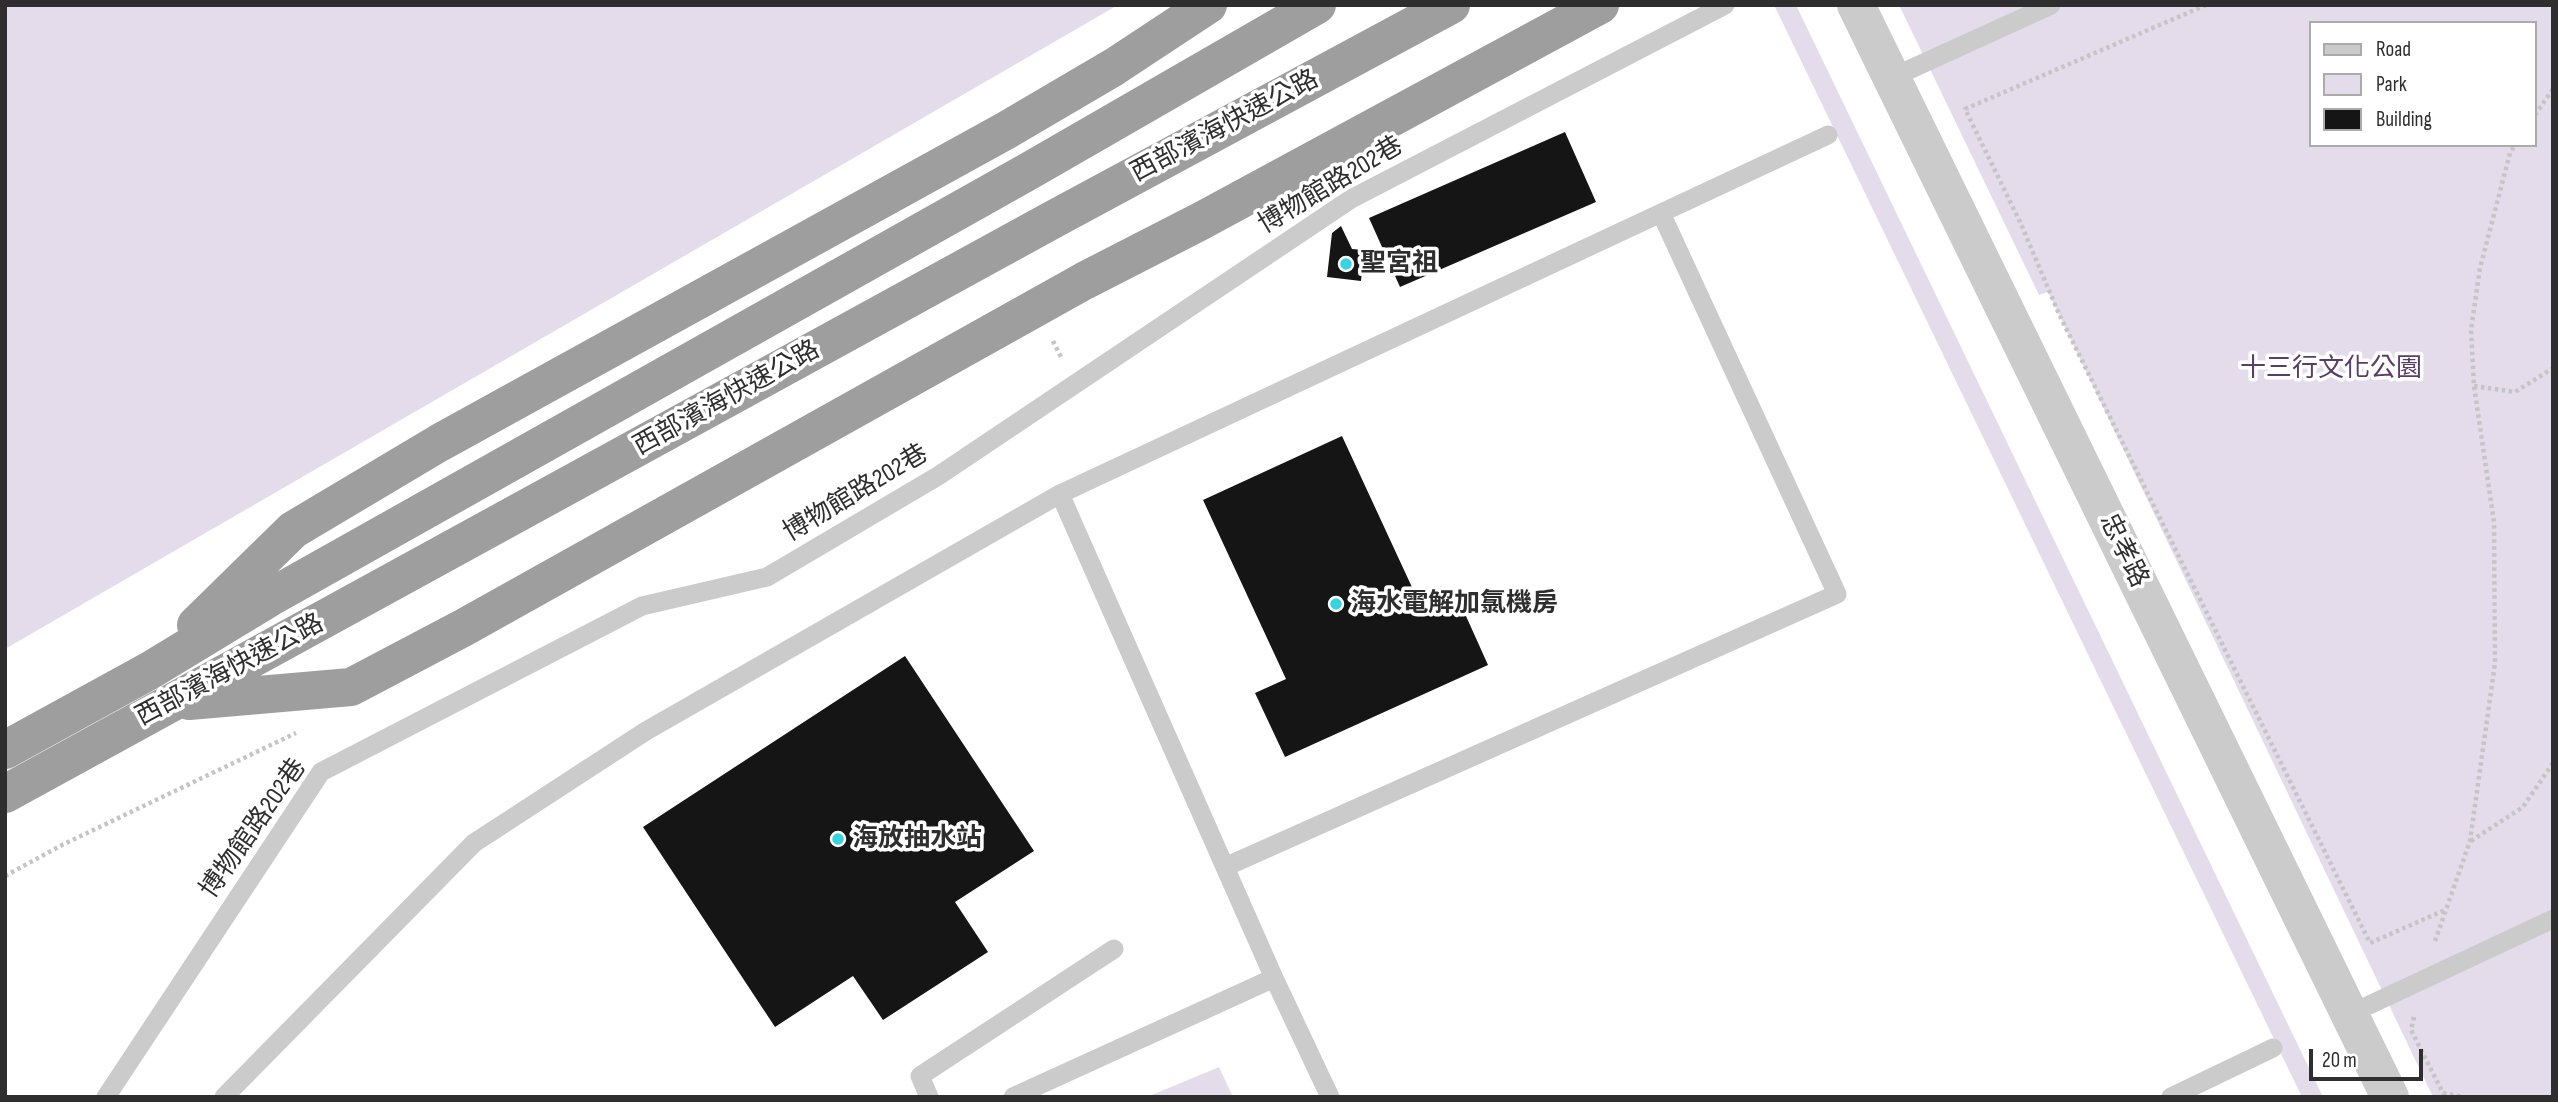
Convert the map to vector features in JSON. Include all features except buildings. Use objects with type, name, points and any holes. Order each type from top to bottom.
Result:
[{"type":"highway","points":[[149,671],[293,530],[439,443],[993,138],[1114,67],[1208,5]]},
{"type":"highway","name":"西部濱海快速公路","points":[[5,750],[149,671],[283,591],[1317,5]]},
{"type":"highway","name":"西部濱海快速公路","points":[[5,794],[1042,225],[1451,5]]},
{"type":"highway","points":[[169,703],[351,687],[463,628],[1084,281],[1201,222],[1600,5]]},
{"type":"street","name":"忠孝路","points":[[1856,5],[2390,1097]]},
{"type":"lane","name":"博物館路202巷","points":[[106,1097],[321,772],[642,606],[767,577],[938,476],[1351,199],[1725,5]]},
{"type":"lane","points":[[1891,78],[2051,5]]},
{"type":"lane","points":[[224,1097],[474,843],[646,731],[1060,494],[1828,135]]},
{"type":"lane","points":[[1225,867],[1836,594],[1661,213]]},
{"type":"lane","points":[[1060,494],[1274,978],[1330,1097]]},
{"type":"lane","points":[[2350,1014],[2553,919]]},
{"type":"lane","points":[[929,1097],[920,1076],[1114,949]]},
{"type":"lane","points":[[1013,1097],[1274,978]]},
{"type":"lane","points":[[2171,1097],[2273,1048]]},
{"type":"path","points":[[2206,5],[1965,109],[2021,224],[2059,314],[2370,943],[2445,910]]},
{"type":"path","points":[[2537,112],[2553,89]]},
{"type":"path","points":[[2464,1097],[2443,1093],[2412,1030],[2423,979],[2470,841],[2495,663],[2494,522],[2474,386],[2471,330],[2480,268],[2514,147]]},
{"type":"path","points":[[2474,386],[2515,391],[2553,368]]},
{"type":"path","points":[[2470,841],[2523,807],[2553,763]]},
{"type":"green space","points":[[5,5],[1118,5],[5,649]]},
{"type":"green space","points":[[1774,5],[1796,5],[2323,1097],[2302,1097]]},
{"type":"green space","name":"十三行文化公園","points":[[1899,5],[2553,5],[2553,1097],[2433,1097],[2048,292],[2039,295]]},
{"type":"green space","points":[[1219,1067],[1233,1097],[1147,1097]]},
{"type":"place","name":"聖宮祖","points":[[1346,264]]},
{"type":"place","name":"海水電解加氯機房","points":[[1336,604]]},
{"type":"place","name":"海放抽水站","points":[[838,839]]}]
